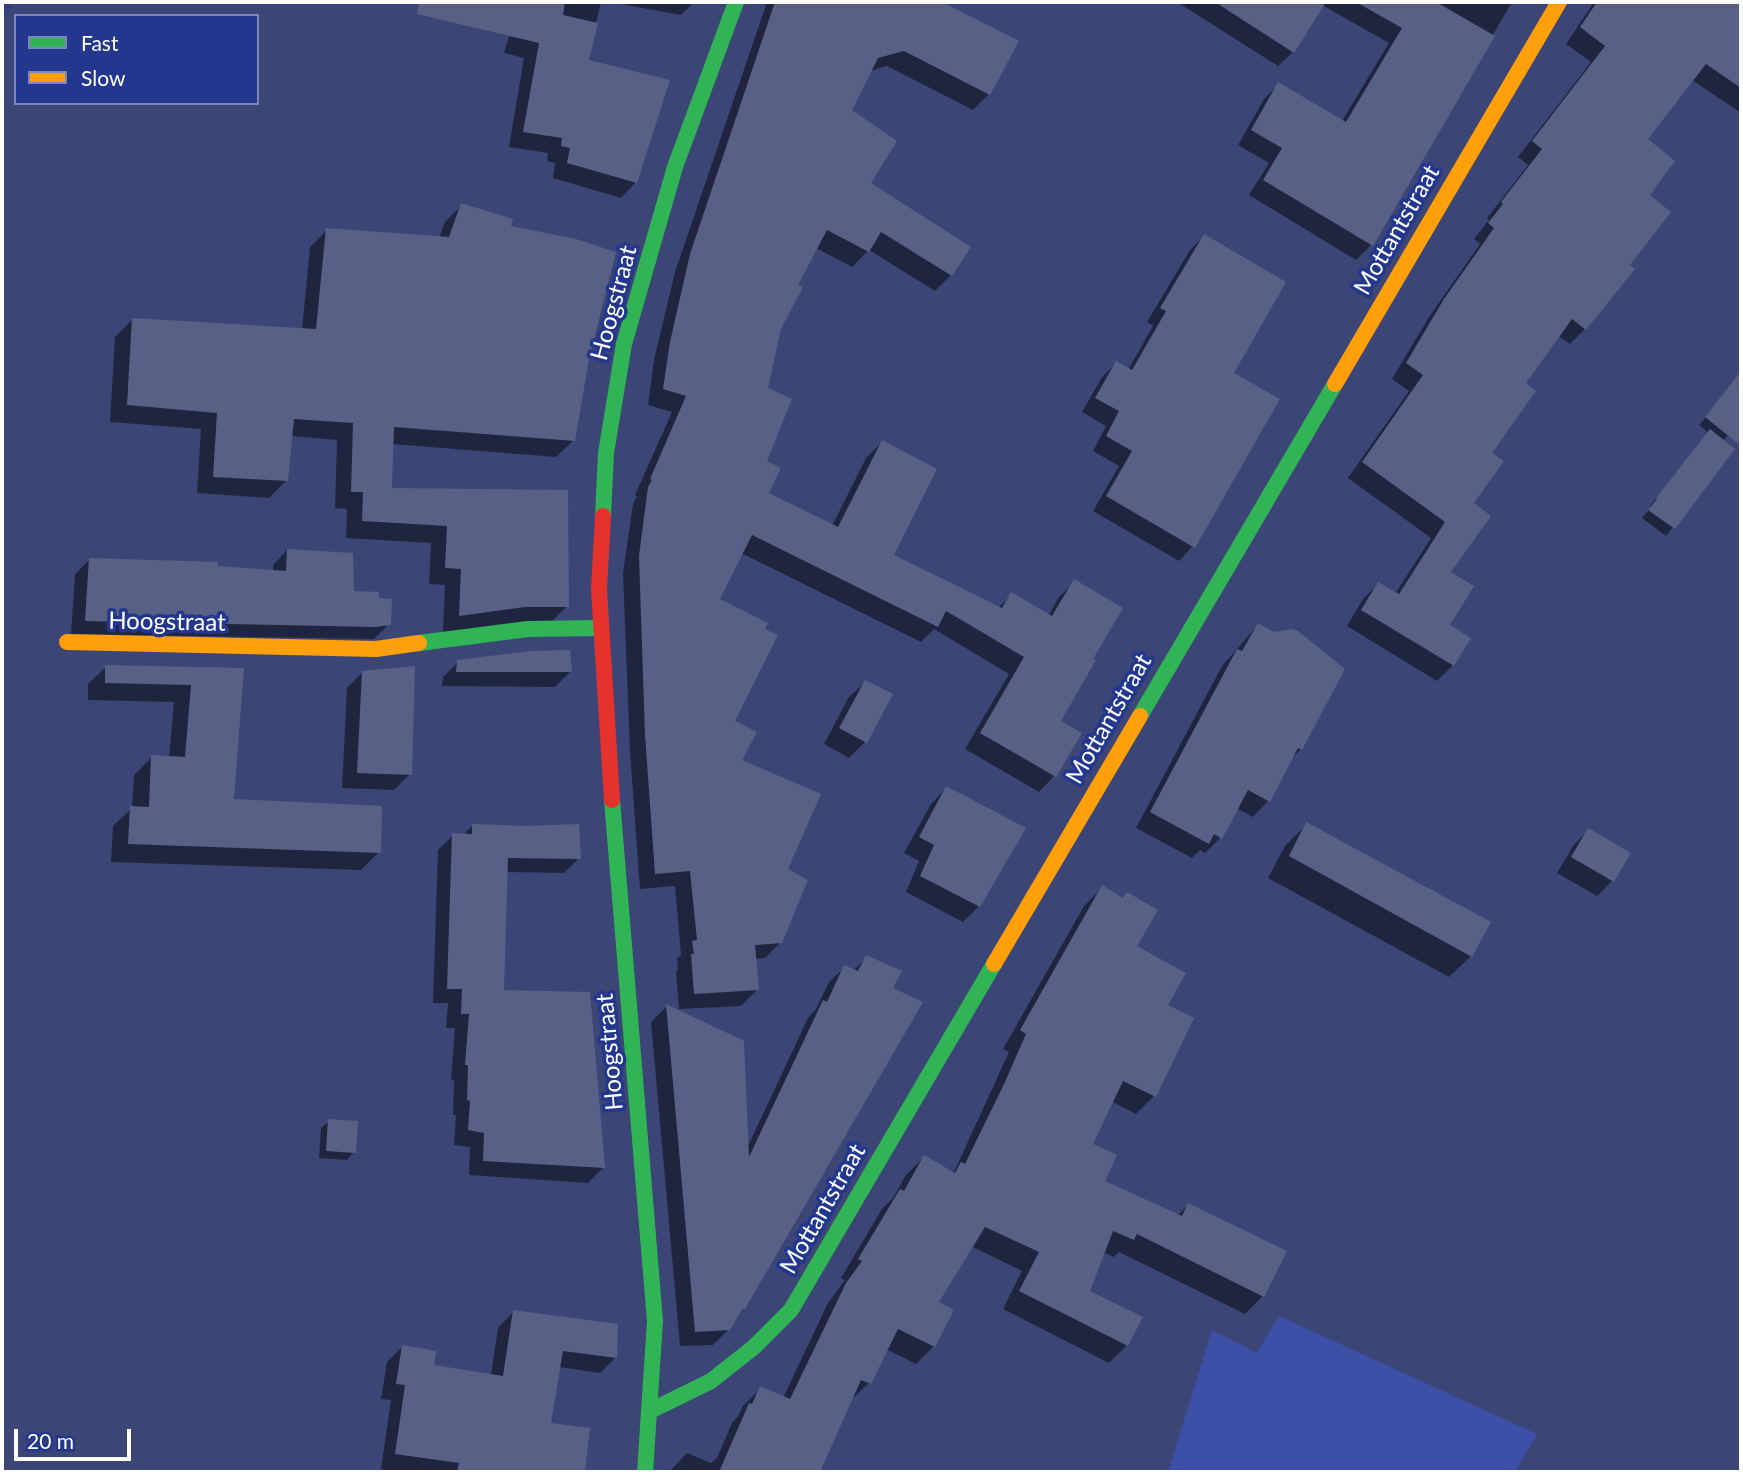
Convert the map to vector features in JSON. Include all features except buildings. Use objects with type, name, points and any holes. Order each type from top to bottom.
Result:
[{"type":"street","name":"Hoogstraat","points":[[645,1472],[655,1321],[609,769],[601,628],[599,589],[606,453],[624,344],[675,167],[736,2]]},
{"type":"street","name":"Mottantstraat","points":[[650,1411],[711,1381],[754,1348],[790,1310],[1559,2]]},
{"type":"street","name":"Hoogstraat","points":[[67,642],[376,649],[528,629],[601,628]]},
{"type":"shaded area","points":[[1279,1316],[1537,1434],[1515,1472],[1168,1472],[1212,1330],[1257,1353]]},
{"type":"waterway","points":[[2,10],[6,2]]},
{"type":"traffic: fast","points":[[603,516],[606,453],[624,344],[675,167],[736,2]]},
{"type":"traffic: fast","points":[[1140,716],[1335,384]]},
{"type":"traffic: fast","points":[[419,643],[528,629],[601,628]]},
{"type":"traffic: fast","points":[[612,800],[655,1321],[645,1472]]},
{"type":"traffic: fast","points":[[650,1411],[711,1381],[754,1347],[791,1310],[994,964]]},
{"type":"traffic: slow","points":[[1335,384],[1559,2]]},
{"type":"traffic: slow","points":[[67,642],[376,649],[419,643]]},
{"type":"traffic: slow","points":[[994,964],[1140,716]]},
{"type":"traffic: jam","points":[[603,516],[599,589],[612,800]]}]
